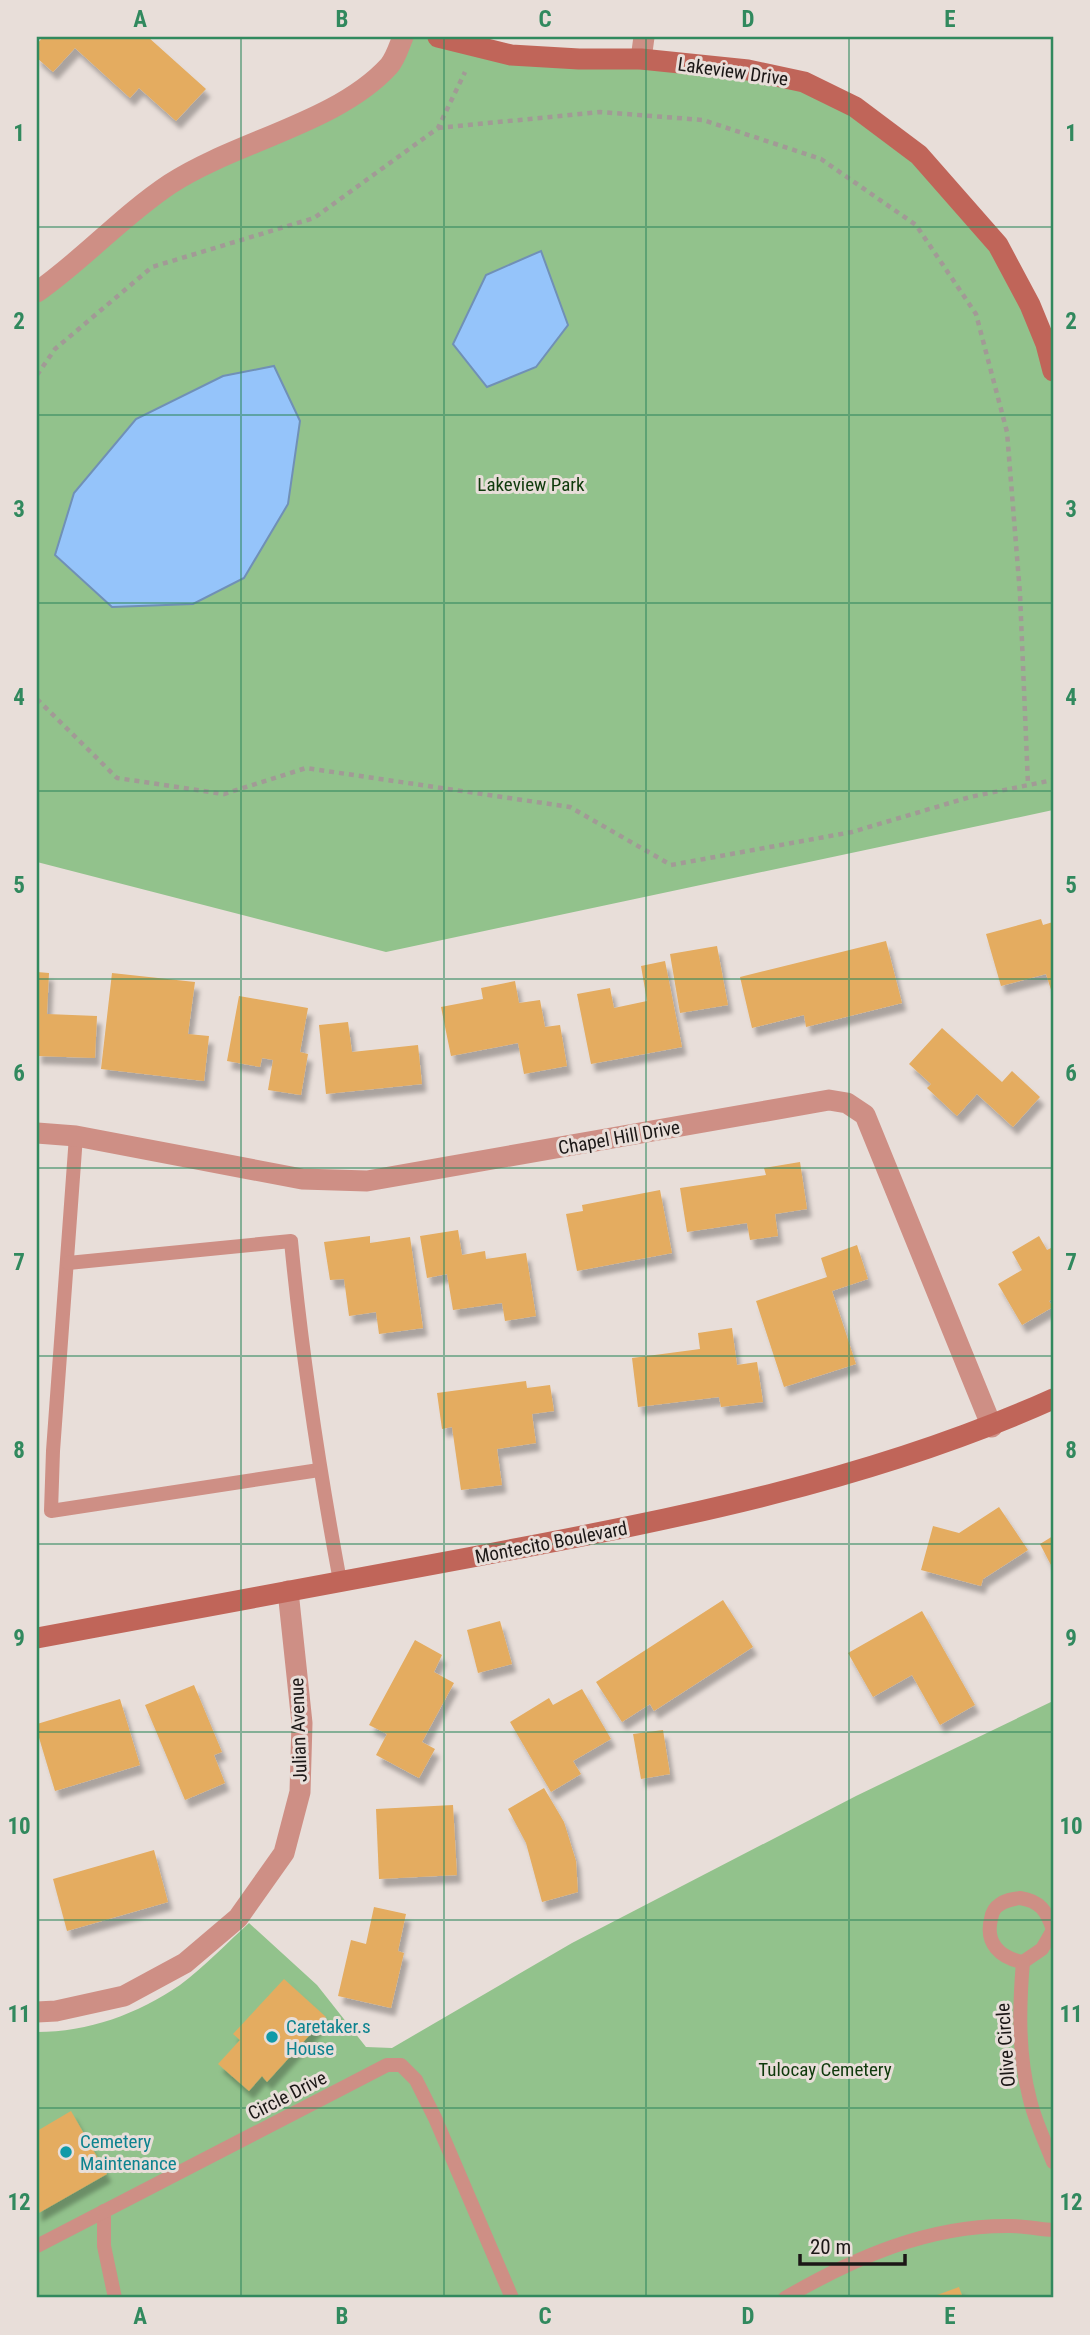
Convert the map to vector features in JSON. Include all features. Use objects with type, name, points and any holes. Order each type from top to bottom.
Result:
[{"type":"street","points":[[37,292],[139,204],[188,172],[219,156],[291,127],[355,95],[391,64],[403,37]]},
{"type":"street","name":"Lakeview Drive","points":[[438,37],[511,55],[640,59],[748,70],[804,82],[855,107],[919,155],[998,245],[1030,305],[1053,371]]},
{"type":"street","points":[[640,59],[644,37]]},
{"type":"street","name":"Chapel Hill Drive","points":[[37,1133],[76,1136],[302,1179],[367,1181],[829,1100],[848,1103],[865,1115],[876,1139],[992,1427]]},
{"type":"street","name":"Montecito Boulevard","points":[[37,1638],[636,1526],[809,1486],[992,1427],[1053,1399]]},
{"type":"street","name":"Julian Avenue","points":[[37,2012],[56,2011],[124,1996],[186,1963],[238,1918],[284,1853],[300,1792],[302,1723],[288,1591]]},
{"type":"lane","points":[[76,1136],[52,1451],[51,1511],[319,1470]]},
{"type":"lane","points":[[68,1263],[291,1241],[299,1330],[319,1470],[340,1581]]},
{"type":"lane","points":[[1020,1898],[1036,1902],[1051,1917],[1053,1930],[1048,1940],[1034,1956],[1023,1962],[999,1952],[990,1940],[989,1925],[993,1910],[1000,1903],[1020,1898]]},
{"type":"lane","name":"Olive Circle","points":[[1023,1962],[1020,2026],[1026,2082],[1030,2103],[1053,2162]]},
{"type":"lane","name":"Circle Drive","points":[[37,2246],[387,2065],[401,2065],[416,2080],[435,2118],[512,2298]]},
{"type":"lane","points":[[104,2211],[104,2246],[115,2298]]},
{"type":"lane","points":[[785,2298],[852,2261],[926,2236],[963,2229],[1010,2226],[1053,2230]]},
{"type":"path","points":[[37,375],[55,349],[152,267],[314,218],[438,128],[478,46]]},
{"type":"path","points":[[438,128],[600,112],[703,120],[821,159],[916,225],[976,314],[1007,432],[1020,594],[1028,785]]},
{"type":"path","points":[[37,699],[117,778],[224,794],[306,768],[569,807],[671,864],[852,832],[970,797],[1053,780]]},
{"type":"green space","name":"Lakeview Park","points":[[403,37],[438,37],[748,70],[855,107],[998,245],[1053,371],[1053,810],[386,952],[37,862],[37,292],[139,204],[355,95]]},
{"type":"green space","name":"Tulocay Cemetery","points":[[1053,1701],[1053,2298],[37,2298],[37,2032],[94,2025],[147,2005],[189,1978],[249,1923],[317,1985],[366,2047],[392,2048],[572,1943],[856,1796]]},
{"type":"water","points":[[541,251],[568,325],[536,367],[487,387],[453,344],[486,275]]},
{"type":"water","points":[[274,366],[300,421],[288,504],[244,578],[193,604],[112,607],[55,555],[74,493],[136,419],[223,376]]},
{"type":"building","points":[[43,37],[148,37],[206,89],[176,121],[139,88],[130,98],[75,48],[53,72],[37,58],[37,44]]},
{"type":"building","points":[[1041,919],[1043,925],[1053,922],[1053,996],[1046,974],[1001,986],[986,934]]},
{"type":"building","points":[[886,941],[902,1003],[806,1027],[804,1015],[752,1028],[740,977]]},
{"type":"building","points":[[717,946],[728,1005],[680,1013],[670,954]]},
{"type":"building","points":[[665,961],[682,1047],[591,1064],[577,994],[610,988],[614,1008],[647,1001],[641,966]]},
{"type":"building","points":[[37,972],[49,973],[47,1014],[97,1016],[95,1058],[37,1056]]},
{"type":"building","points":[[112,973],[195,982],[188,1034],[209,1036],[204,1081],[101,1069]]},
{"type":"building","points":[[515,981],[519,1003],[540,1000],[545,1027],[560,1025],[567,1066],[524,1074],[518,1043],[451,1056],[441,1007],[483,999],[481,988]]},
{"type":"building","points":[[239,996],[308,1008],[300,1052],[308,1054],[301,1095],[268,1090],[273,1060],[262,1058],[260,1067],[227,1061]]},
{"type":"building","points":[[348,1022],[352,1052],[418,1045],[422,1084],[326,1094],[319,1025]]},
{"type":"building","points":[[942,1028],[1002,1082],[1012,1071],[1040,1097],[1013,1127],[977,1094],[957,1116],[927,1088],[931,1084],[909,1064]]},
{"type":"building","points":[[800,1162],[807,1209],[775,1214],[778,1236],[750,1240],[747,1223],[687,1232],[680,1188],[766,1175],[764,1168]]},
{"type":"building","points":[[660,1190],[672,1253],[577,1271],[566,1214],[583,1211],[582,1205]]},
{"type":"building","points":[[458,1230],[462,1255],[485,1251],[486,1259],[526,1253],[536,1316],[505,1321],[502,1303],[453,1310],[447,1274],[427,1278],[420,1236]]},
{"type":"building","points":[[370,1236],[370,1243],[410,1237],[423,1328],[379,1334],[376,1312],[349,1316],[344,1279],[330,1280],[324,1242]]},
{"type":"building","points":[[1039,1236],[1047,1250],[1053,1247],[1053,1299],[1049,1301],[1053,1307],[1022,1325],[998,1284],[1022,1270],[1012,1252]]},
{"type":"building","points":[[857,1245],[868,1279],[832,1291],[856,1364],[784,1387],[756,1301],[827,1277],[821,1258]]},
{"type":"building","points":[[732,1328],[737,1365],[757,1362],[763,1402],[721,1407],[719,1397],[638,1407],[632,1358],[700,1349],[698,1333]]},
{"type":"building","points":[[526,1381],[527,1388],[550,1385],[554,1411],[532,1414],[536,1443],[497,1449],[502,1485],[461,1490],[452,1427],[442,1429],[437,1393]]},
{"type":"building","points":[[999,1507],[1028,1550],[983,1579],[981,1586],[921,1570],[933,1526],[959,1533]]},
{"type":"building","points":[[1053,1536],[1053,1569],[1040,1544]]},
{"type":"building","points":[[723,1600],[753,1647],[654,1711],[650,1704],[622,1722],[596,1682]]},
{"type":"building","points":[[922,1611],[975,1705],[940,1725],[912,1675],[873,1697],[848,1653]]},
{"type":"building","points":[[500,1621],[512,1664],[478,1673],[467,1630]]},
{"type":"building","points":[[415,1640],[442,1655],[434,1672],[454,1683],[422,1742],[435,1749],[419,1778],[376,1755],[387,1734],[369,1725]]},
{"type":"building","points":[[194,1685],[222,1752],[214,1755],[225,1783],[185,1800],[145,1705]]},
{"type":"building","points":[[582,1689],[611,1739],[573,1761],[581,1774],[551,1792],[510,1722],[549,1698],[553,1705]]},
{"type":"building","points":[[120,1699],[140,1765],[55,1791],[37,1724]]},
{"type":"building","points":[[663,1730],[670,1774],[641,1779],[633,1734]]},
{"type":"building","points":[[544,1788],[564,1822],[576,1861],[578,1892],[542,1902],[526,1843],[508,1809]]},
{"type":"building","points":[[453,1805],[457,1875],[379,1879],[376,1809]]},
{"type":"building","points":[[154,1850],[168,1902],[67,1931],[53,1879]]},
{"type":"building","points":[[374,1907],[406,1914],[398,1951],[404,1953],[391,2008],[338,1996],[351,1940],[366,1944]]},
{"type":"building","name":"Caretaker.s House","points":[[284,1979],[326,2017],[267,2082],[262,2076],[249,2091],[218,2064],[240,2040],[233,2034]]},
{"type":"building","name":"Cemetery Maintenance","points":[[71,2111],[107,2174],[37,2214],[37,2131]]},
{"type":"building","points":[[959,2287],[963,2298],[929,2298]]},
{"type":"place","name":"Caretaker.s House","points":[[272,2037]]},
{"type":"place","name":"Cemetery Maintenance","points":[[66,2152]]}]
